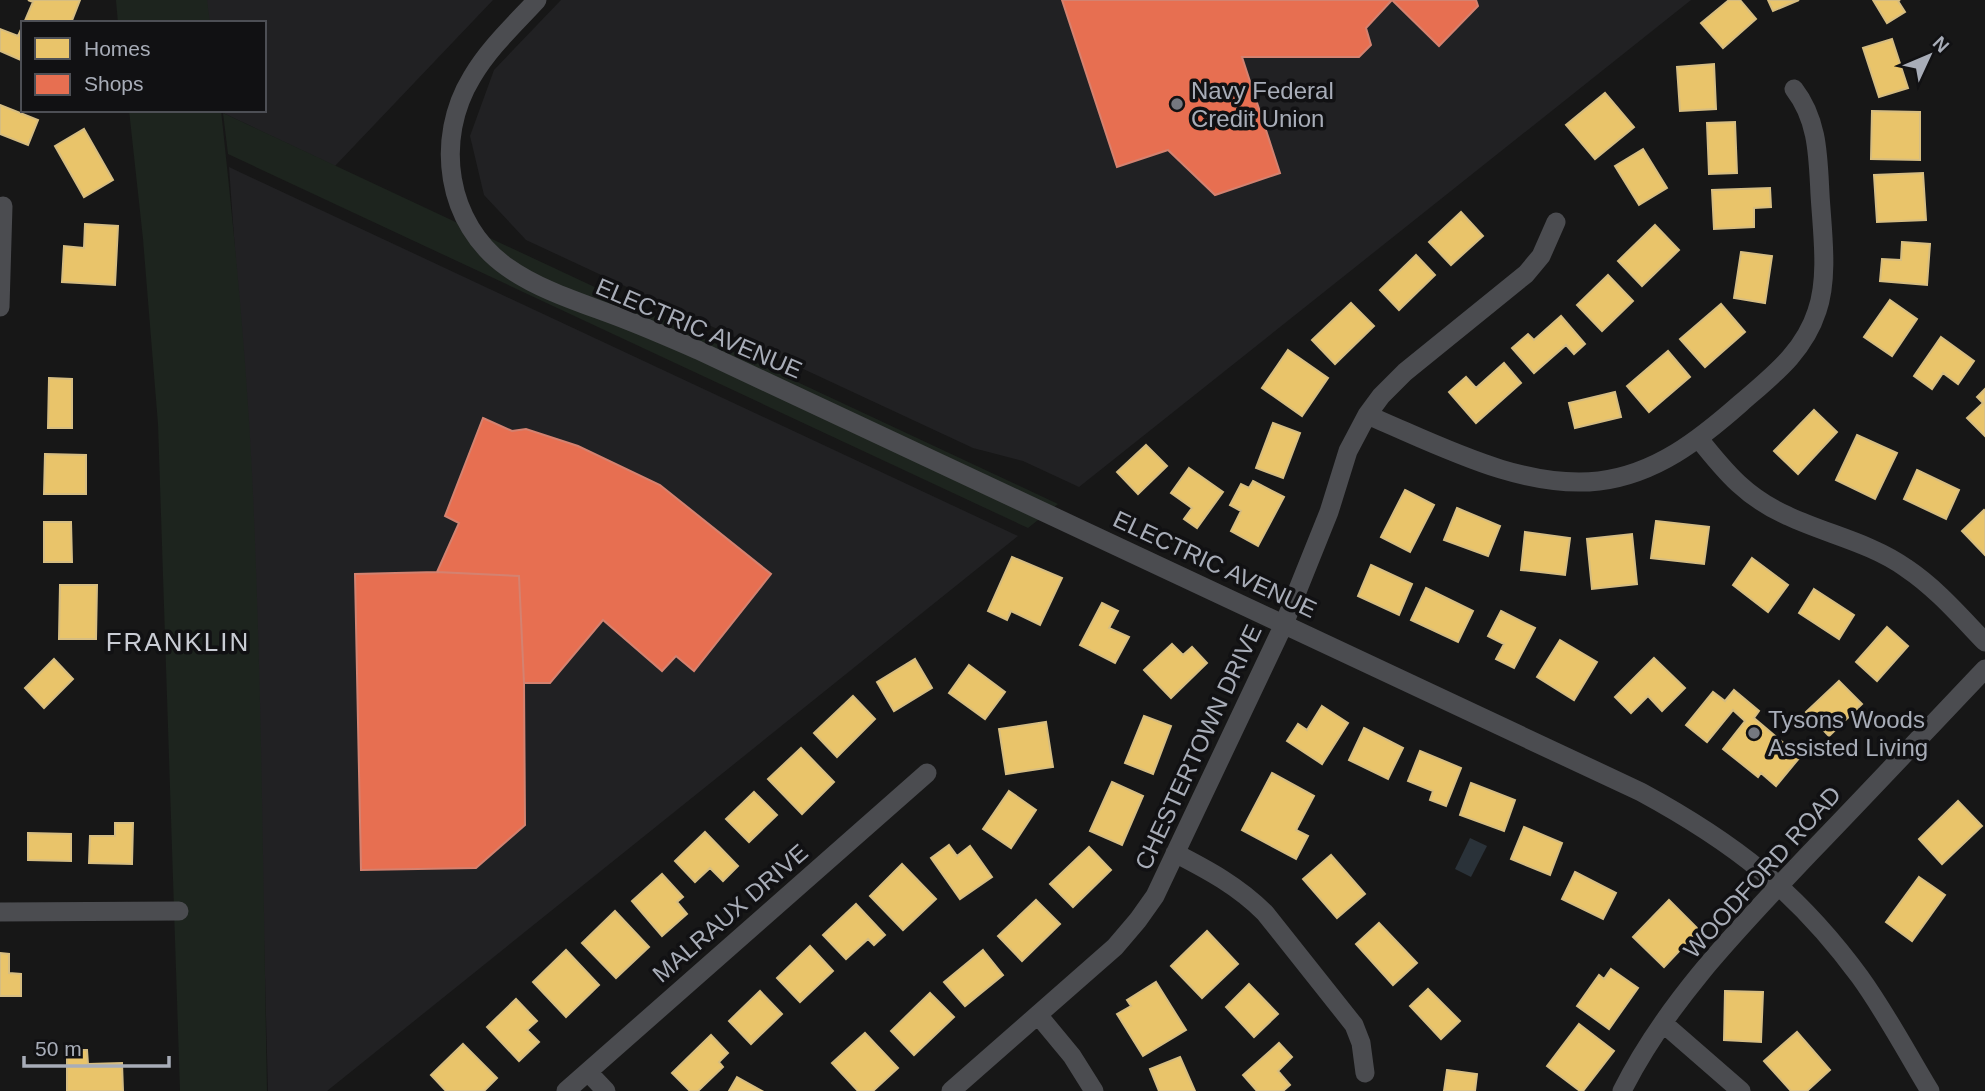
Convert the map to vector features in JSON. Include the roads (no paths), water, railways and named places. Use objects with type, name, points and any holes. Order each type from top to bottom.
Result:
[{"type":"street","name":"ELECTRIC AVENUE","points":[[537,0],[492,48],[472,77],[459,102],[449,148],[451,176],[463,215],[477,239],[509,269],[575,302],[698,350],[1641,792],[1716,836],[1780,885],[1831,940],[1861,979],[1930,1091]]},
{"type":"street","points":[[1367,415],[1468,456],[1530,477],[1566,483],[1601,481],[1636,473],[1668,459],[1699,439],[1784,366],[1812,325],[1818,308],[1822,290],[1823,240],[1818,142],[1811,117],[1794,89]]},
{"type":"street","points":[[0,307],[3,206]]},
{"type":"street","name":"CHESTERTOWN DRIVE","points":[[951,1091],[1115,947],[1155,896],[1284,624],[1329,512],[1348,451],[1367,415],[1405,372],[1526,274],[1541,256],[1556,222]]},
{"type":"street","points":[[1699,439],[1729,477],[1757,499],[1786,516],[1881,553],[1906,568],[1948,603],[1985,642]]},
{"type":"street","name":"WOODFORD ROAD","points":[[1622,1091],[1663,1023],[1716,956],[1985,669]]},
{"type":"street","name":"MALRAUX DRIVE","points":[[566,1091],[927,772]]},
{"type":"street","points":[[1175,853],[1227,880],[1265,913],[1353,1025],[1362,1042],[1365,1073]]},
{"type":"street","points":[[0,912],[178,911]]},
{"type":"street","points":[[1038,1015],[1072,1056],[1094,1091]]},
{"type":"street","points":[[1663,1023],[1741,1091]]},
{"type":"street","points":[[588,1072],[606,1091]]},
{"type":"place","name":"Navy Federal Credit Union","points":[[1177,104]]},
{"type":"place","name":"Tysons Woods Assisted Living","points":[[1754,733]]},
{"type":"district","name":"FRANKLIN","points":[[178,642]]}]
